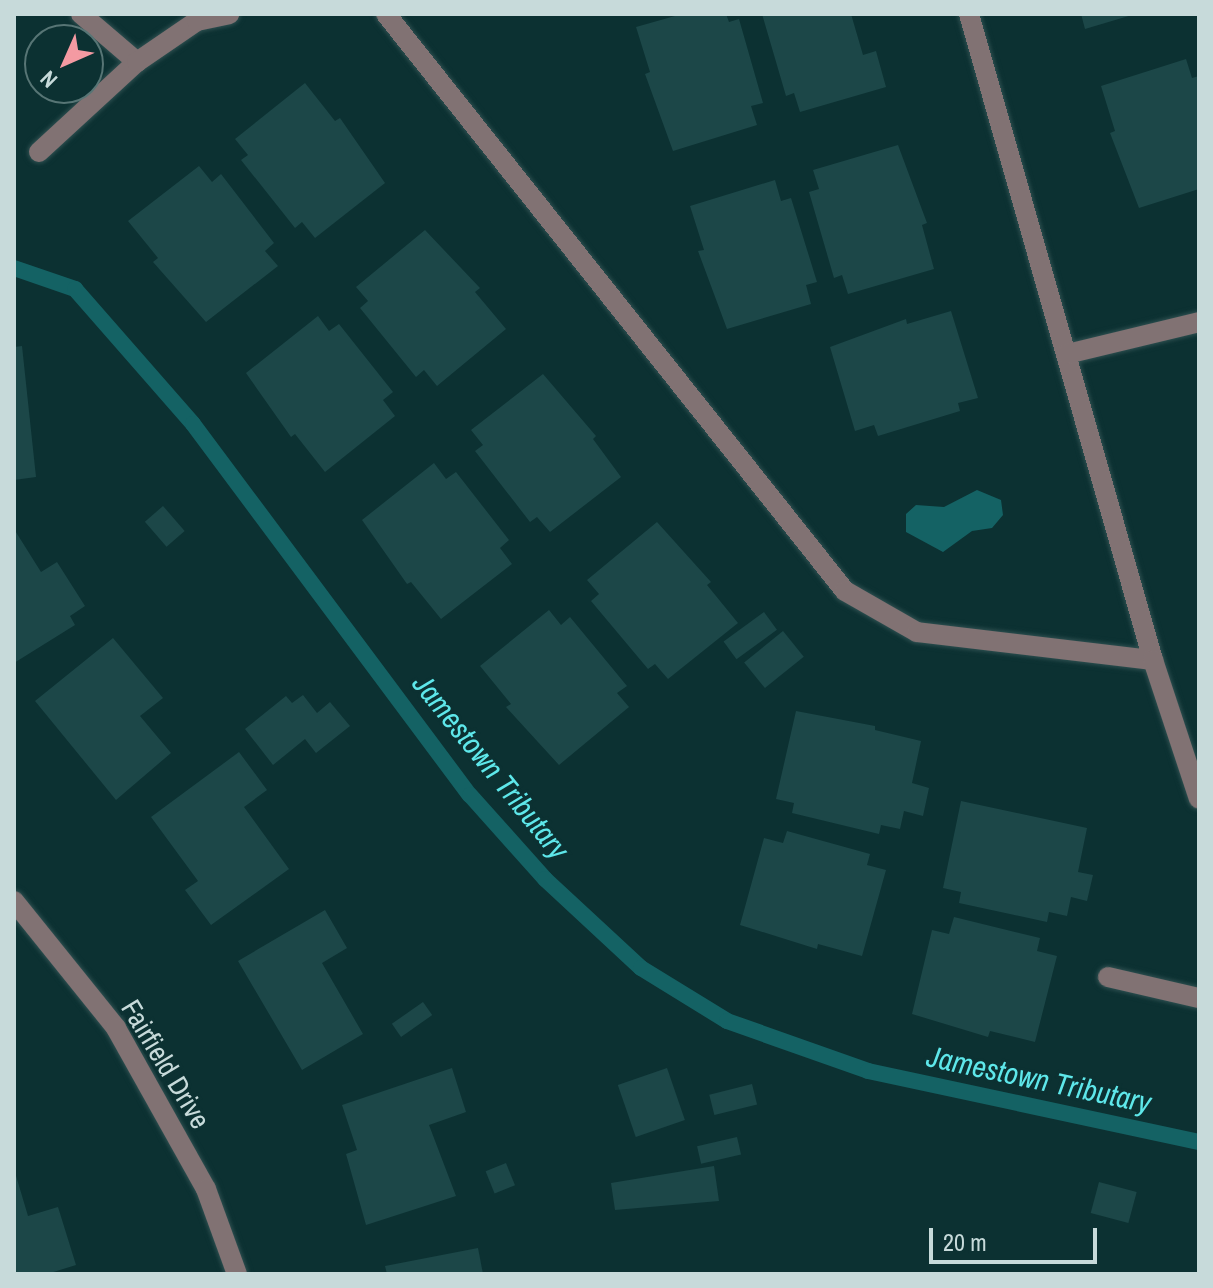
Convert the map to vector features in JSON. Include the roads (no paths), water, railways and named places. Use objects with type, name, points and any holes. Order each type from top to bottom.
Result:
[{"type":"street","points":[[81,14],[137,62]]},
{"type":"street","points":[[39,152],[137,62],[193,18],[229,14]]},
{"type":"street","points":[[386,14],[845,591],[917,632],[1153,660]]},
{"type":"street","points":[[969,14],[1153,660],[1199,799]]},
{"type":"street","points":[[1067,354],[1199,322]]},
{"type":"street","name":"Fairfield Drive","points":[[14,901],[123,1040],[206,1189],[237,1274]]},
{"type":"street","points":[[1108,977],[1199,998]]},
{"type":"water","points":[[977,490],[1001,500],[1003,515],[992,528],[972,531],[943,552],[906,532],[906,514],[916,505],[944,507]]},
{"type":"waterway","name":"Jamestown Tributary","points":[[14,268],[75,289],[193,424],[470,795],[545,879],[641,968],[727,1021],[868,1071],[1199,1142]]}]
